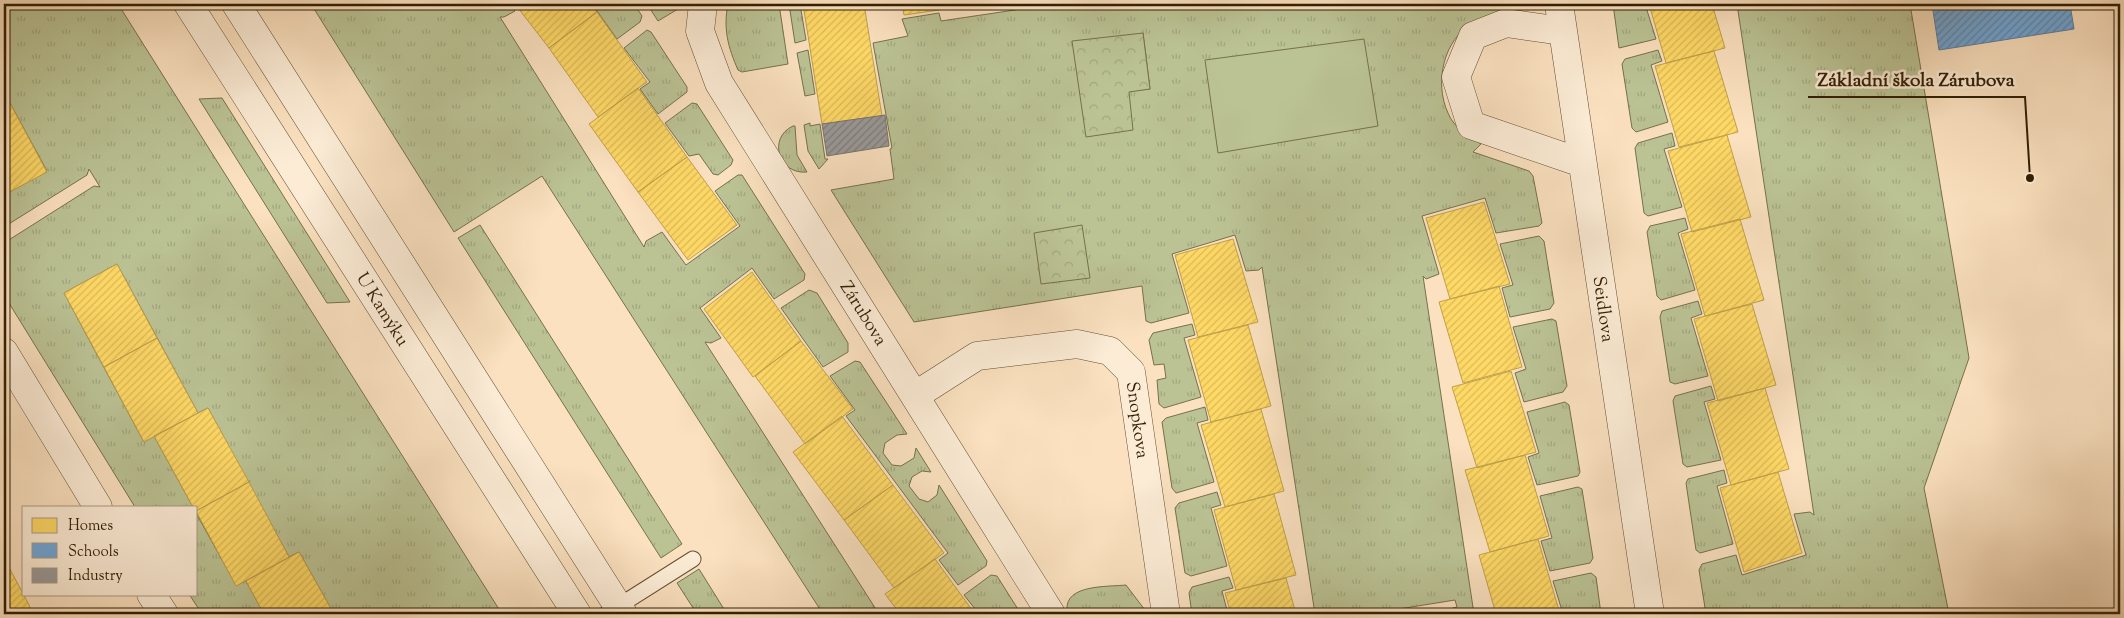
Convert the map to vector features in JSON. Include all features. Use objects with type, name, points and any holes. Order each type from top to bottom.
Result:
[{"type":"street","name":"U Kamýku","points":[[188,4],[577,614]]},
{"type":"street","points":[[236,4],[616,612]]},
{"type":"street","name":"Zárubova","points":[[703,4],[700,31],[719,83],[916,395],[1051,614]]},
{"type":"street","name":"Seidlova","points":[[1559,4],[1650,614]]},
{"type":"street","points":[[1562,31],[1506,23],[1473,36],[1456,77],[1471,125],[1582,163]]},
{"type":"street","name":"Snopkova","points":[[916,395],[977,356],[1077,344],[1110,350],[1131,372],[1166,614]]},
{"type":"street","points":[[4,352],[97,506]]},
{"type":"street","points":[[152,596],[164,614]]},
{"type":"lane","points":[[616,612],[693,558]]},
{"type":"green space","points":[[4,4],[118,4],[502,614],[334,614],[299,552],[289,557],[208,408],[198,413],[117,264],[64,293],[144,442],[154,436],[192,506],[134,506],[4,295],[4,243],[94,186],[100,187],[89,169],[87,175],[4,227],[4,195],[47,171],[4,92]]},
{"type":"green space","points":[[311,4],[509,4],[515,11],[500,17],[644,247],[646,241],[662,232],[686,265],[740,226],[715,191],[738,175],[742,175],[805,274],[804,280],[774,299],[752,268],[700,308],[721,338],[711,343],[705,342],[879,614],[823,614],[542,176],[454,232]]},
{"type":"green space","points":[[592,4],[634,4],[642,16],[640,22],[617,39]]},
{"type":"green space","points":[[647,4],[682,4],[678,9],[658,21]]},
{"type":"green space","points":[[728,4],[779,4],[788,64],[742,72],[738,70],[727,38]]},
{"type":"green space","points":[[789,4],[800,4],[806,40],[795,43]]},
{"type":"green space","points":[[1055,4],[1538,4],[1523,10],[1491,15],[1464,29],[1455,39],[1444,62],[1442,88],[1448,113],[1454,123],[1481,144],[1473,152],[1529,171],[1533,176],[1542,223],[1539,226],[1496,233],[1485,198],[1422,216],[1439,274],[1426,279],[1423,276],[1474,614],[1440,614],[1442,611],[1457,607],[1455,600],[1368,614],[1315,614],[1262,267],[1259,270],[1246,271],[1235,235],[1172,254],[1189,313],[1151,323],[1146,321],[1142,286],[914,322],[831,190],[894,179],[890,149],[892,148],[873,43],[908,36],[902,19],[939,13],[941,21]],"holes":[[[1143,33],[1150,89],[1129,91]]]},
{"type":"green space","points":[[1613,4],[1645,4],[1656,39],[1619,48]]},
{"type":"green space","points":[[1737,4],[1910,4],[1969,358],[1924,488],[1949,614],[1706,614],[1699,570],[1702,564],[1736,555],[1742,575],[1806,555],[1794,514],[1810,512],[1814,515]]},
{"type":"green space","points":[[647,30],[651,32],[687,87],[687,92],[658,114],[640,89],[650,82],[624,48]]},
{"type":"green space","points":[[1143,33],[1150,89],[1129,92],[1133,130],[1086,137],[1072,41]]},
{"type":"green space","points":[[1364,39],[1378,126],[1218,153],[1205,60]]},
{"type":"green space","points":[[808,50],[815,94],[805,96],[797,53]]},
{"type":"green space","points":[[1658,50],[1662,61],[1651,65],[1668,122],[1636,132],[1632,128],[1622,64],[1625,59]]},
{"type":"green space","points":[[222,98],[350,302],[327,303],[199,99]]},
{"type":"green space","points":[[692,103],[697,104],[733,160],[731,165],[718,175],[713,174],[699,154],[689,156],[665,123]]},
{"type":"green space","points":[[810,123],[810,126],[820,124],[825,159],[828,159],[819,169],[808,151],[804,125]]},
{"type":"green space","points":[[795,126],[797,155],[807,172],[789,168],[783,162],[780,155],[780,139]]},
{"type":"green space","points":[[1672,133],[1675,146],[1664,149],[1682,207],[1648,216],[1644,213],[1635,148],[1638,143]]},
{"type":"green space","points":[[1685,218],[1688,229],[1678,233],[1695,290],[1661,300],[1657,296],[1647,232],[1650,226]]},
{"type":"green space","points":[[480,225],[682,544],[661,558],[458,238]]},
{"type":"green space","points":[[1082,225],[1090,278],[1041,284],[1034,233]]},
{"type":"green space","points":[[1539,236],[1544,241],[1554,303],[1550,309],[1510,317],[1502,288],[1513,285],[1500,244]]},
{"type":"green space","points":[[809,290],[817,293],[848,343],[848,352],[823,367],[781,308]]},
{"type":"green space","points":[[1698,301],[1702,314],[1691,318],[1708,376],[1675,384],[1670,382],[1660,317],[1662,311]]},
{"type":"green space","points":[[1552,319],[1556,321],[1567,386],[1563,392],[1524,402],[1515,373],[1526,369],[1513,327]]},
{"type":"green space","points":[[1192,324],[1195,335],[1184,338],[1201,397],[1164,408],[1159,404],[1157,380],[1166,378],[1164,364],[1154,365],[1149,340],[1153,333]]},
{"type":"green space","points":[[855,361],[860,362],[907,434],[897,435],[885,443],[883,453],[892,465],[901,466],[914,458],[916,448],[931,472],[922,471],[912,477],[909,486],[919,499],[928,502],[937,495],[939,485],[987,561],[986,566],[958,585],[939,560],[948,553],[846,416],[855,410],[830,376]]},
{"type":"green space","points":[[1711,386],[1715,399],[1704,402],[1721,460],[1687,467],[1683,464],[1673,401],[1675,396]]},
{"type":"green space","points":[[1565,402],[1569,405],[1580,472],[1578,476],[1537,485],[1528,457],[1539,453],[1527,412]]},
{"type":"green space","points":[[1205,407],[1208,420],[1197,423],[1214,482],[1176,493],[1172,488],[1162,422],[1166,418]]},
{"type":"green space","points":[[1724,470],[1727,483],[1717,486],[1733,544],[1700,553],[1696,550],[1686,483],[1688,479]]},
{"type":"green space","points":[[1578,487],[1582,489],[1593,558],[1590,563],[1550,571],[1541,541],[1552,538],[1540,496]]},
{"type":"green space","points":[[1217,492],[1221,505],[1211,508],[1227,566],[1191,576],[1185,573],[1175,508],[1179,503]]},
{"type":"green space","points":[[198,517],[236,585],[246,581],[264,614],[202,614],[190,596],[198,596]]},
{"type":"green space","points":[[699,569],[727,614],[697,614],[677,583]]},
{"type":"green space","points":[[1591,573],[1596,577],[1601,614],[1563,614],[1553,581]]},
{"type":"green space","points":[[991,575],[997,576],[1021,614],[979,614],[964,595]]},
{"type":"green space","points":[[1229,577],[1233,588],[1222,591],[1228,614],[1192,614],[1189,593],[1192,587]]},
{"type":"green space","points":[[1126,585],[1148,614],[1070,614],[1067,610],[1068,602],[1073,595],[1080,591],[1089,588]]},
{"type":"building: Homes","points":[[515,4],[590,4],[597,12],[549,48]]},
{"type":"building: Homes","points":[[803,4],[864,4],[882,116],[822,124]]},
{"type":"building: Homes","points":[[902,4],[981,4],[904,15]]},
{"type":"building: Homes","points":[[1649,4],[1712,4],[1725,48],[1666,63]]},
{"type":"building: Homes","points":[[597,12],[647,82],[598,117],[549,48]]},
{"type":"building: Homes","points":[[1714,51],[1738,132],[1679,147],[1655,66]]},
{"type":"building: Homes","points":[[638,88],[687,157],[638,192],[589,124]]},
{"type":"building: Homes","points":[[4,92],[47,172],[4,195]]},
{"type":"building: Homes","points":[[1727,135],[1751,217],[1692,232],[1668,151]]},
{"type":"building: Homes","points":[[687,157],[737,225],[688,260],[638,192]]},
{"type":"building: Homes","points":[[1484,202],[1510,284],[1450,299],[1426,218]]},
{"type":"building: Homes","points":[[1740,219],[1764,300],[1705,316],[1681,234]]},
{"type":"building: Homes","points":[[1233,239],[1258,322],[1198,337],[1175,255]]},
{"type":"building: Homes","points":[[117,264],[157,338],[104,367],[64,293]]},
{"type":"building: Homes","points":[[752,272],[801,341],[753,377],[704,309]]},
{"type":"building: Homes","points":[[1499,286],[1522,367],[1463,383],[1439,302]]},
{"type":"building: Homes","points":[[1752,304],[1776,385],[1718,401],[1694,319]]},
{"type":"building: Homes","points":[[1248,325],[1271,406],[1211,422],[1188,340]]},
{"type":"building: Homes","points":[[157,338],[198,413],[144,442],[104,367]]},
{"type":"building: Homes","points":[[801,341],[853,409],[805,444],[755,376]]},
{"type":"building: Homes","points":[[1511,371],[1536,452],[1477,468],[1452,387]]},
{"type":"building: Homes","points":[[1765,388],[1789,469],[1731,485],[1707,403]]},
{"type":"building: Homes","points":[[208,408],[249,482],[198,510],[198,506],[192,506],[154,436]]},
{"type":"building: Homes","points":[[1261,409],[1284,491],[1225,507],[1201,425]]},
{"type":"building: Homes","points":[[842,416],[893,485],[844,520],[793,452]]},
{"type":"building: Homes","points":[[1525,455],[1549,536],[1490,552],[1465,470]]},
{"type":"building: Homes","points":[[1778,472],[1802,553],[1744,572],[1720,488]]},
{"type":"building: Homes","points":[[249,482],[289,557],[236,586],[198,515],[198,510]]},
{"type":"building: Homes","points":[[893,485],[944,553],[894,588],[844,520]]},
{"type":"building: Homes","points":[[1274,494],[1296,575],[1236,590],[1214,510]]},
{"type":"building: Homes","points":[[1538,539],[1560,614],[1496,614],[1479,555]]},
{"type":"building: Homes","points":[[299,552],[334,614],[264,614],[246,581]]},
{"type":"building: Homes","points":[[4,558],[33,614],[4,614]]},
{"type":"building: Homes","points":[[935,559],[975,614],[900,614],[885,594]]},
{"type":"building: Homes","points":[[1286,578],[1296,614],[1231,614],[1225,593]]},
{"type":"building: Schools","points":[[1932,4],[2070,4],[2074,29],[1939,50]]},
{"type":"building: Industry","points":[[885,115],[889,146],[827,156],[822,124]]},
{"type":"place","name":"Základní škola Zárubova","points":[[2030,178]]}]
